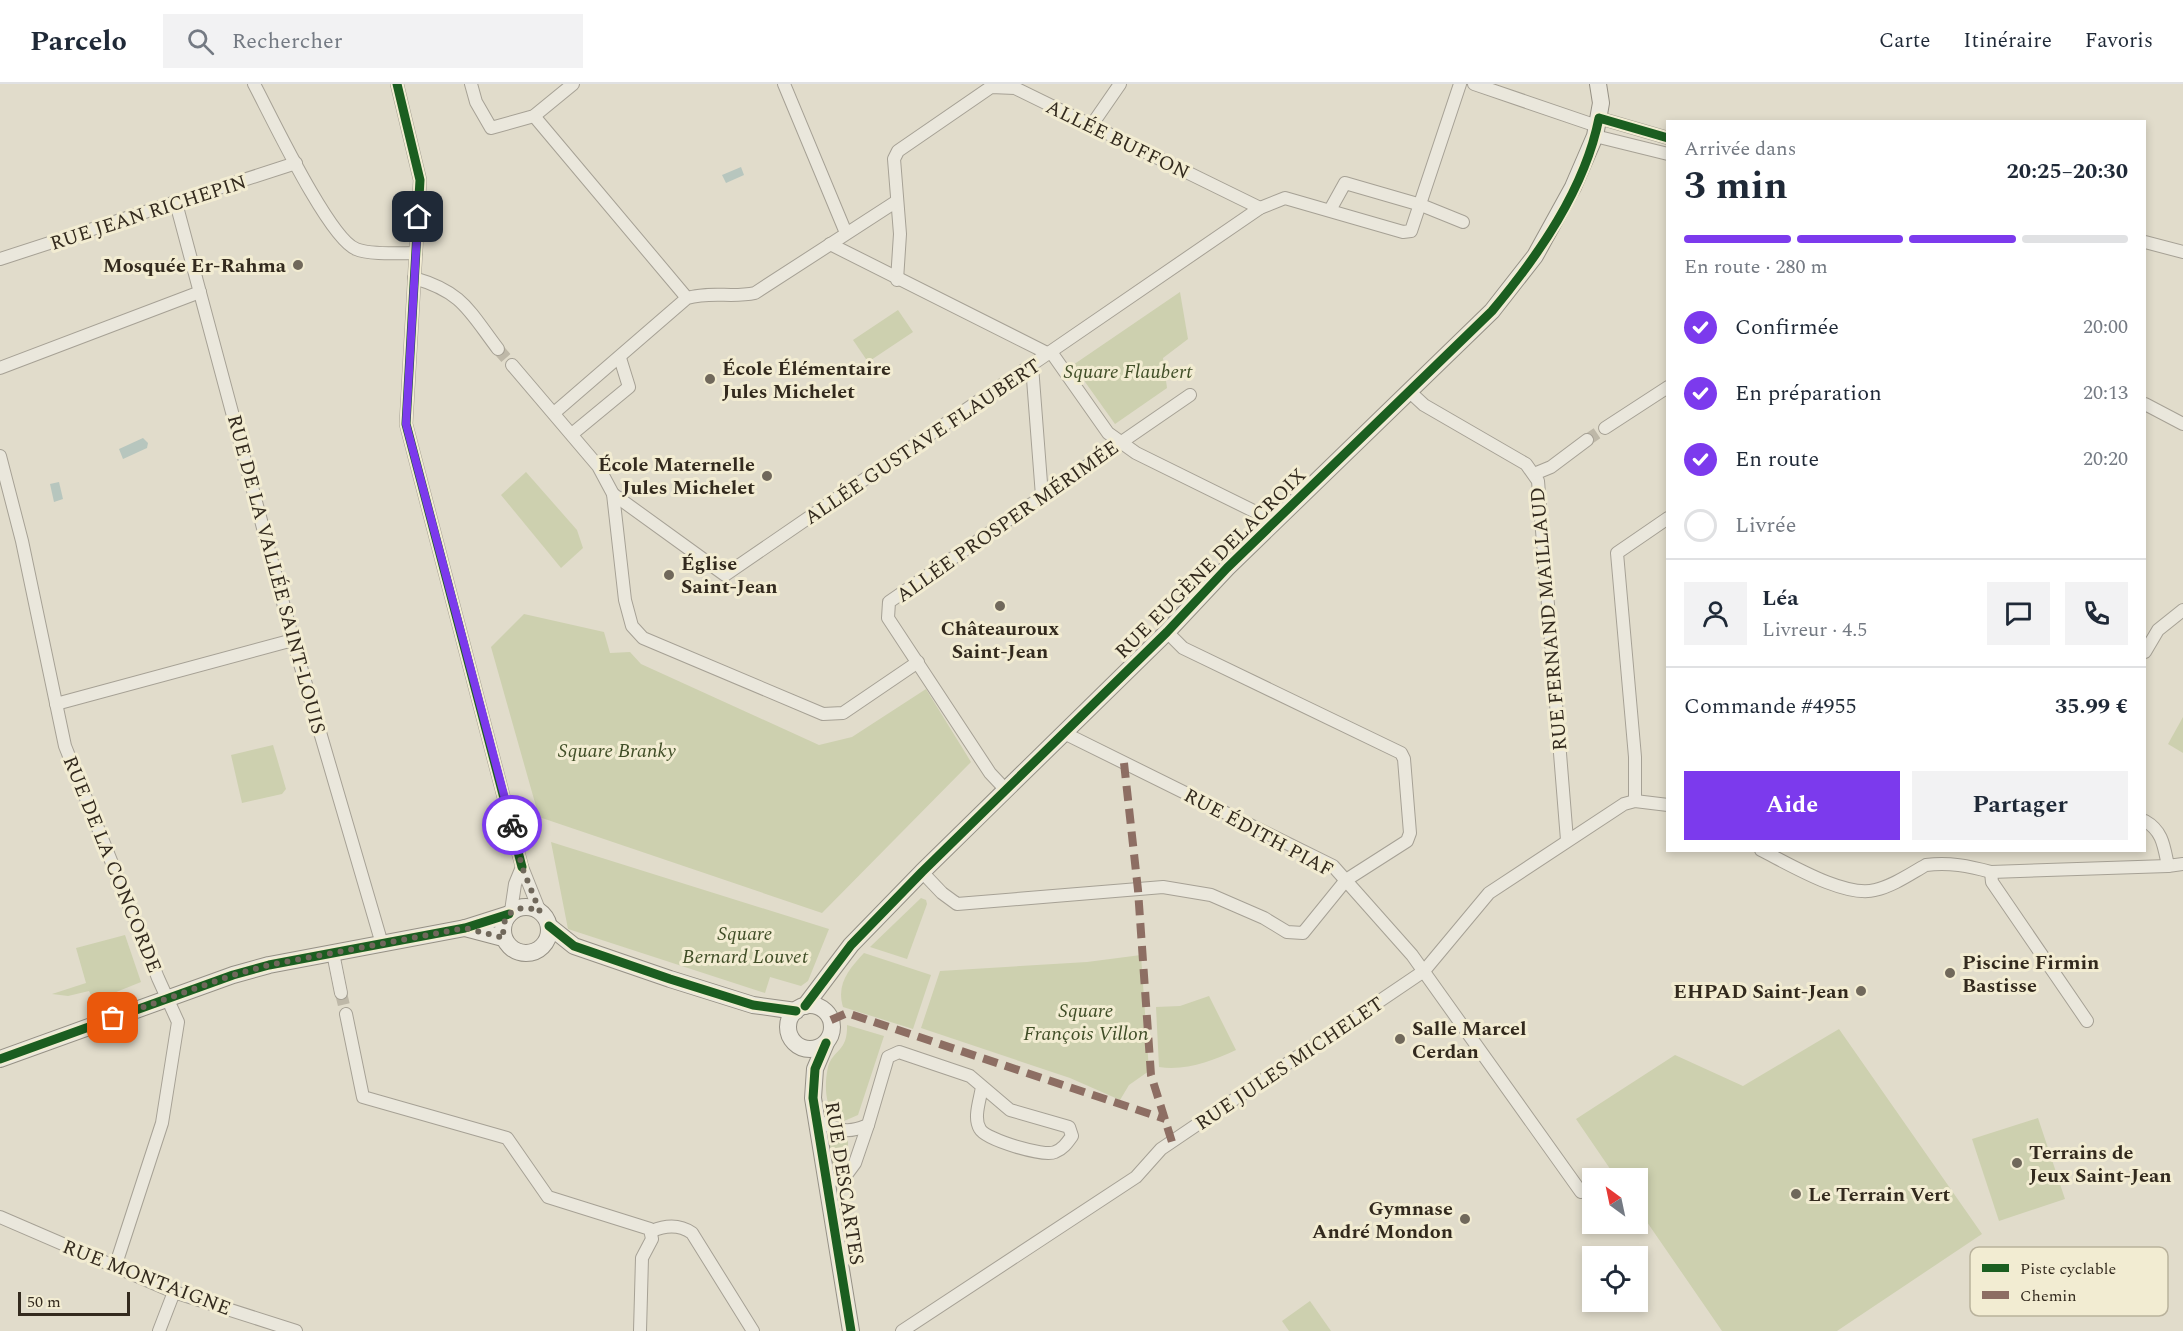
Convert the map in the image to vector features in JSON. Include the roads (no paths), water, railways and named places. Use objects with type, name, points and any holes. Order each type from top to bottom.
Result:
[{"type":"street","points":[[254,84],[296,163],[338,234],[355,249],[416,253]]},
{"type":"street","points":[[397,84],[420,180],[406,424],[522,867],[549,934],[541,948]]},
{"type":"street","points":[[471,84],[476,102],[491,128],[534,116],[573,84]]},
{"type":"street","points":[[784,84],[846,233]]},
{"type":"street","points":[[1091,126],[1120,84]]},
{"type":"street","points":[[1421,205],[1460,84]]},
{"type":"street","points":[[1474,84],[1666,153]]},
{"type":"street","points":[[1597,127],[1601,103],[1598,84]]},
{"type":"street","name":"ALLÉE BUFFON","points":[[897,201],[894,159],[898,151],[991,87],[1015,88],[1260,208]]},
{"type":"street","points":[[534,116],[687,298]]},
{"type":"street","points":[[1597,127],[1666,138]]},
{"type":"street","name":"RUE EUGÈNE DELACROIX","points":[[801,1008],[837,962],[922,872],[1492,311],[1517,281],[1547,237],[1574,188],[1597,127]]},
{"type":"street","name":"RUE JEAN RICHEPIN","points":[[0,259],[296,163]]},
{"type":"street","points":[[1330,210],[1345,183],[1421,205],[1463,222]]},
{"type":"street","name":"ALLÉE GUSTAVE FLAUBERT","points":[[613,494],[725,574],[1260,208],[1285,198],[1403,232],[1411,231],[1421,205]]},
{"type":"street","points":[[554,413],[621,358],[687,298],[702,294],[741,296],[755,293],[897,201],[900,234],[897,280]]},
{"type":"street","name":"RUE DE LA VALLÉE SAINT-LOUIS","points":[[176,203],[293,640],[382,944]]},
{"type":"street","points":[[2146,242],[2183,252]]},
{"type":"street","points":[[830,244],[897,280],[1050,353],[1108,433],[1120,443],[1276,522]]},
{"type":"street","points":[[414,278],[436,284],[457,295],[498,349]]},
{"type":"street","points":[[0,368],[200,292]]},
{"type":"street","points":[[572,434],[629,387],[621,358]]},
{"type":"street","points":[[512,365],[598,466],[613,494],[626,600],[632,626],[643,638],[824,714],[843,713],[918,662]]},
{"type":"street","points":[[1032,366],[1042,496]]},
{"type":"street","points":[[1605,428],[1666,388]]},
{"type":"street","name":"RUE FERNAND MAILLAUD","points":[[1411,393],[1424,405],[1526,464],[1539,481],[1567,840]]},
{"type":"street","name":"ALLÉE PROSPER MÉRIMÉE","points":[[1005,789],[990,773],[888,618],[889,602],[1190,395]]},
{"type":"street","points":[[2146,405],[2183,424]]},
{"type":"street","points":[[1534,474],[1551,467],[1587,440]]},
{"type":"street","name":"RUE DE LA CONCORDE","points":[[0,456],[22,541],[65,746],[178,1022],[162,1123],[115,1267]]},
{"type":"street","points":[[1666,519],[1617,553],[1635,757],[1635,801],[1666,805]]},
{"type":"street","points":[[2146,650],[2158,630],[2183,610]]},
{"type":"street","points":[[922,872],[942,893],[957,904],[1163,887],[1211,895],[1296,934],[1308,928],[1346,880],[1407,841],[1410,833],[1404,759],[1401,753],[1183,648],[1167,632]]},
{"type":"street","points":[[56,704],[293,640]]},
{"type":"street","name":"RUE ÉDITH PIAF","points":[[1064,733],[1333,866],[1424,971],[1581,1192]]},
{"type":"street","name":"RUE JULES MICHELET","points":[[902,1331],[1136,1177],[1161,1149],[1424,971],[1484,897],[1567,840],[1615,810],[1635,801]]},
{"type":"street","points":[[2146,822],[2156,827],[2163,841],[2168,866]]},
{"type":"street","points":[[1766,852],[1852,890],[1872,891],[1886,887],[1926,865],[1946,863],[1991,872],[2183,864]]},
{"type":"street","points":[[1925,852],[1926,865]]},
{"type":"street","points":[[522,867],[514,884],[510,913],[502,930],[504,938],[514,951],[532,953],[541,948],[574,946],[753,1005],[801,1008],[813,1006],[827,1014],[832,1030],[826,1043],[812,1049],[794,1039],[782,1025],[753,1005]]},
{"type":"street","points":[[1991,872],[1992,882],[2087,1021]]},
{"type":"street","points":[[0,1059],[233,975],[465,928],[521,907],[531,907],[574,946]]},
{"type":"street","points":[[465,928],[504,938]]},
{"type":"street","points":[[333,953],[341,993]]},
{"type":"street","name":"RUE EUGÈNE DELACROIX","points":[[827,1014],[830,987],[837,962]]},
{"type":"street","points":[[794,1039],[788,1025],[801,1008]]},
{"type":"street","points":[[346,1014],[363,1097],[507,1138],[548,1197],[647,1226],[652,1232],[652,1239],[642,1258],[640,1331]]},
{"type":"street","name":"RUE DESCARTES","points":[[794,1039],[812,1082],[816,1120],[851,1331]]},
{"type":"street","name":"RUE DESCARTES","points":[[812,1082],[826,1043]]},
{"type":"street","points":[[826,1181],[844,1178],[855,1162],[888,1057],[895,1052],[960,1071],[982,1087],[1010,1110],[1069,1126],[1072,1136],[1064,1147],[1051,1154],[1001,1142],[984,1135],[978,1128],[977,1118],[982,1087]]},
{"type":"street","points":[[816,1120],[841,1131],[854,1131],[868,1125]]},
{"type":"street","name":"RUE MONTAIGNE","points":[[0,1217],[174,1292],[296,1331]]},
{"type":"street","points":[[652,1232],[673,1226],[684,1228],[692,1233],[753,1331]]},
{"type":"street","points":[[159,1331],[174,1292]]},
{"type":"tunnel","points":[[498,349],[512,365]]},
{"type":"tunnel","points":[[1587,440],[1605,428]]},
{"type":"tunnel","points":[[341,993],[346,1014]]},
{"type":"place","name":"Mosquée Er-Rahma","points":[[298,265]]},
{"type":"place","name":"École Élémentaire Jules Michelet","points":[[710,379]]},
{"type":"place","name":"École Maternelle Jules Michelet","points":[[767,476]]},
{"type":"place","name":"Église Saint-Jean","points":[[669,575]]},
{"type":"place","name":"Châteauroux Saint-Jean","points":[[1000,606]]},
{"type":"place","name":"Piscine Firmin Bastisse","points":[[1950,973]]},
{"type":"place","name":"EHPAD Saint-Jean","points":[[1861,991]]},
{"type":"place","name":"Salle Marcel Cerdan","points":[[1400,1039]]},
{"type":"place","name":"Terrains de Jeux Saint-Jean","points":[[2017,1163]]},
{"type":"place","name":"Le Terrain Vert","points":[[1796,1194]]},
{"type":"place","name":"Gymnase André Mondon","points":[[1465,1219]]},
{"type":"park label","name":"Square Flaubert","points":[[1128,371]]},
{"type":"park label","name":"Square Branky","points":[[617,750]]},
{"type":"park label","name":"Square Bernard Louvet","points":[[745,944]]},
{"type":"park label","name":"Square François Villon","points":[[1086,1022]]}]
